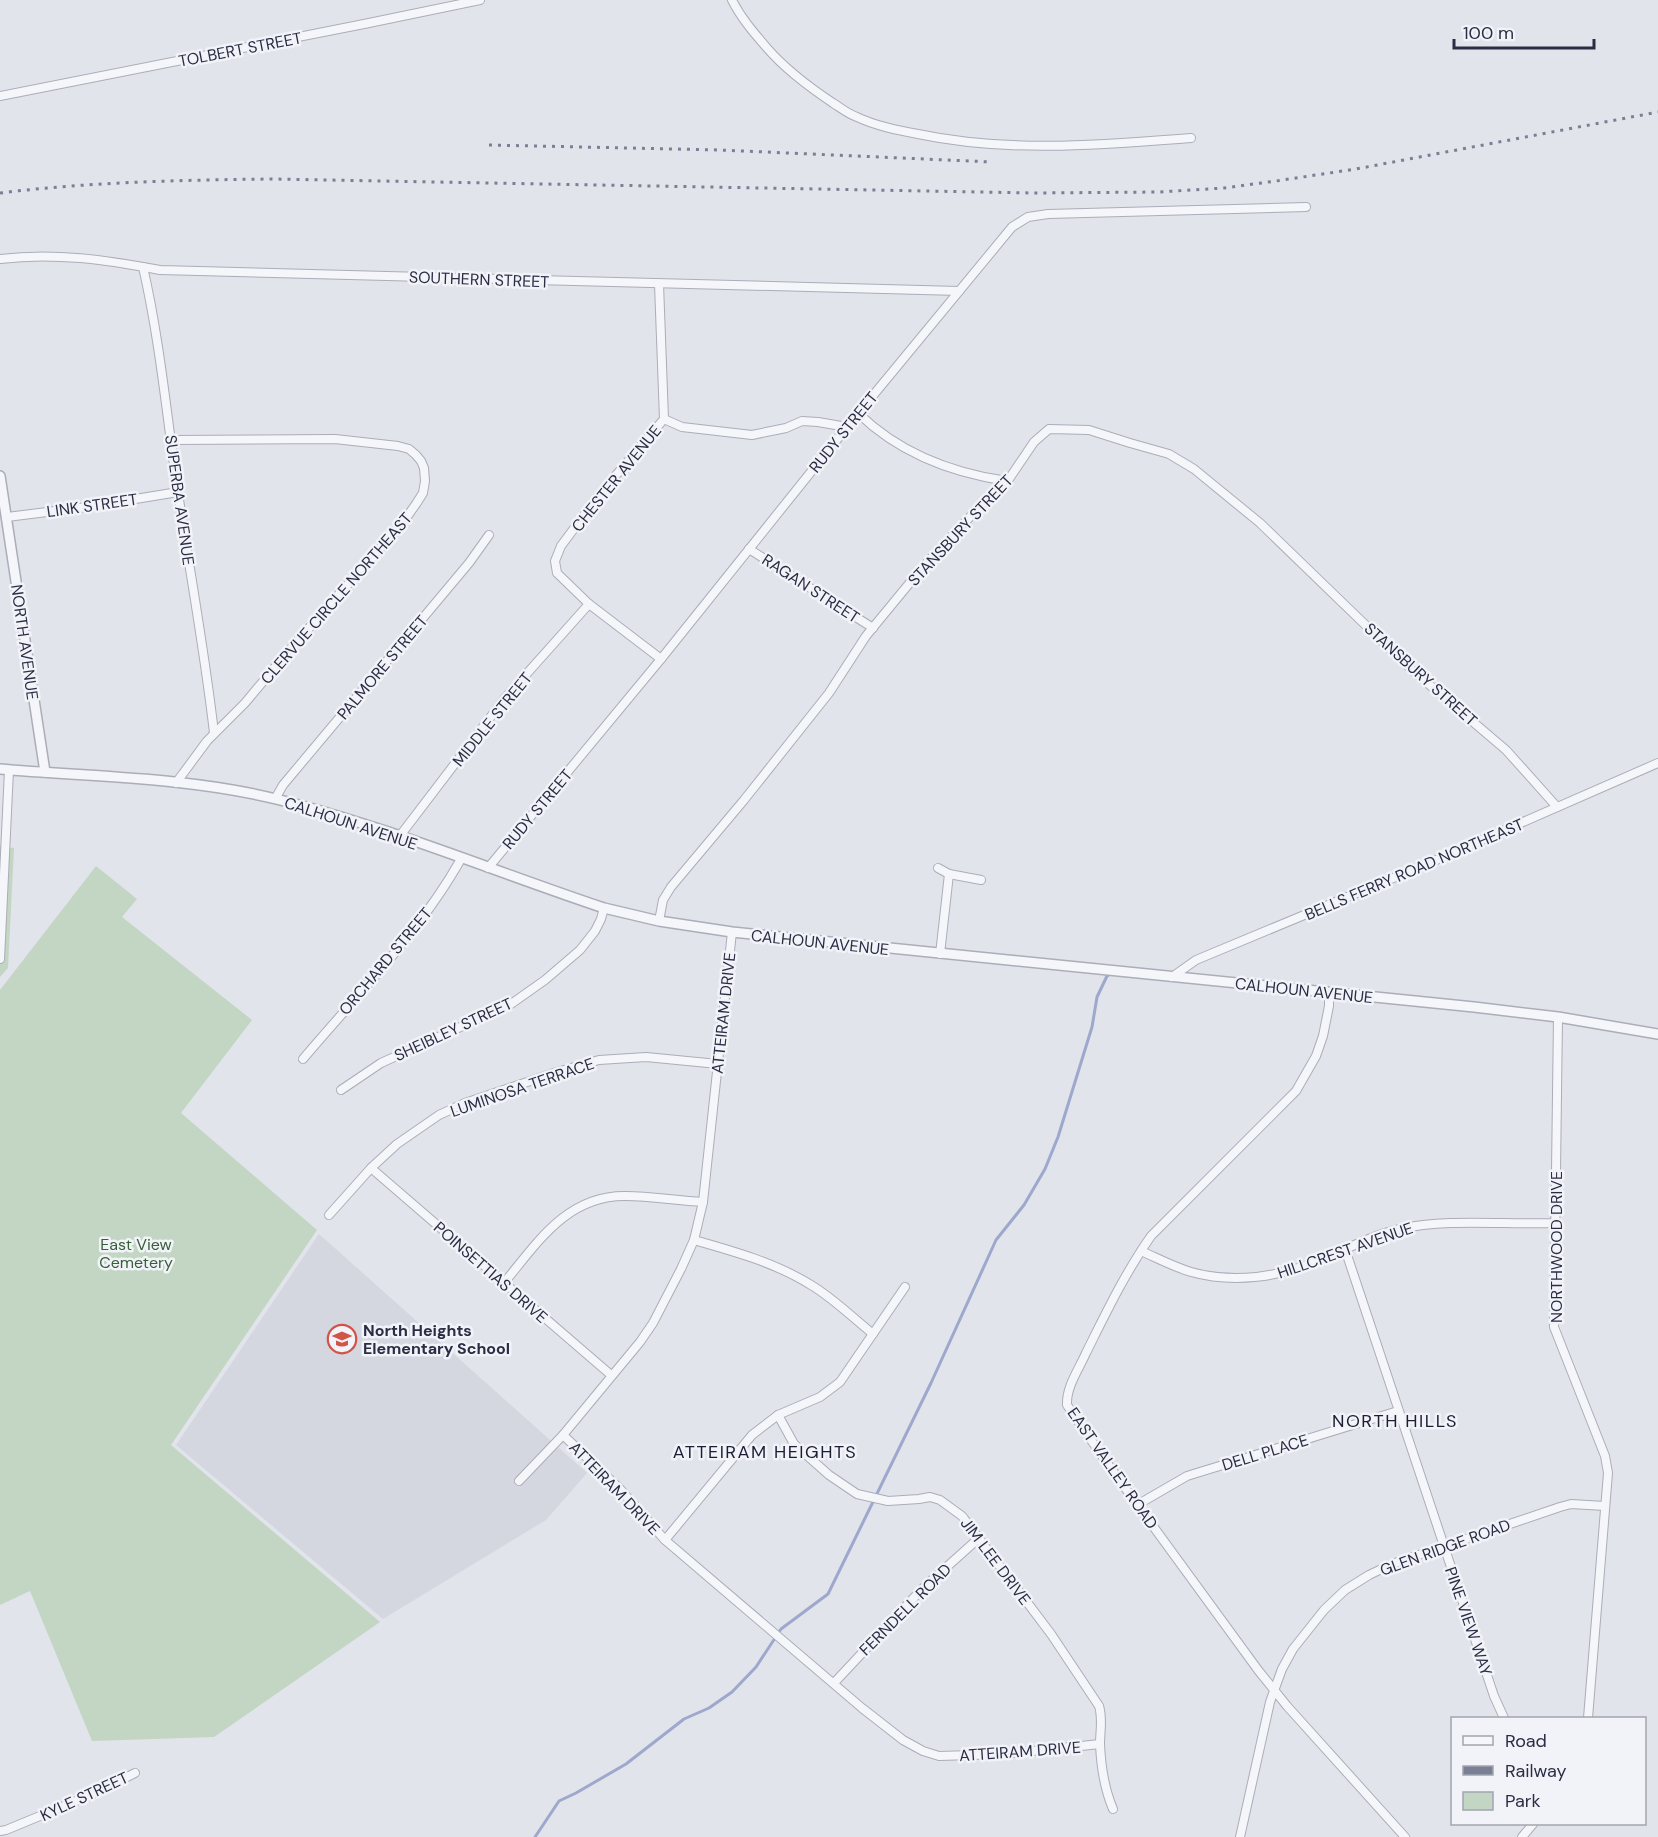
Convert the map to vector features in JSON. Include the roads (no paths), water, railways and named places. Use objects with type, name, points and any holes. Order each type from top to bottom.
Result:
[{"type":"street","name":"TOLBERT STREET","points":[[0,96],[480,0]]},
{"type":"street","points":[[732,0],[737,11],[755,34],[788,70],[809,87],[855,117],[887,128],[946,140],[986,145],[1116,144],[1191,138]]},
{"type":"street","name":"RUDY STREET","points":[[488,868],[1012,227],[1028,216],[1048,214],[1306,207]]},
{"type":"street","name":"SOUTHERN STREET","points":[[0,259],[68,257],[160,270],[960,291]]},
{"type":"street","name":"SUPERBA AVENUE","points":[[143,267],[172,440],[178,492],[211,698],[214,734]]},
{"type":"street","name":"CHESTER AVENUE","points":[[589,604],[557,573],[555,561],[561,546],[599,495],[664,419],[659,284]]},
{"type":"street","points":[[858,413],[873,428],[935,463],[990,479],[1007,481]]},
{"type":"street","points":[[664,419],[682,427],[752,435],[786,428],[802,421],[847,427]]},
{"type":"street","name":"STANSBURY STREET","points":[[659,921],[663,900],[671,887],[829,693],[873,628],[930,560],[983,503],[1007,481],[1034,442],[1049,429],[1089,430],[1169,454],[1194,469],[1260,523],[1412,670],[1506,750],[1557,807]]},
{"type":"street","name":"CLERVUE CIRCLE NORTHEAST","points":[[172,440],[335,440],[379,443],[408,449],[421,460],[425,481],[423,493],[404,521],[286,654],[246,703],[214,734],[176,783]]},
{"type":"street","name":"NORTH AVENUE","points":[[0,476],[45,772]]},
{"type":"street","name":"LINK STREET","points":[[6,517],[178,492]]},
{"type":"street","name":"PALMORE STREET","points":[[275,799],[283,785],[454,582],[489,535]]},
{"type":"street","name":"RAGAN STREET","points":[[749,549],[873,628]]},
{"type":"street","points":[[589,604],[661,659]]},
{"type":"street","name":"MIDDLE STREET","points":[[399,837],[505,698],[589,604]]},
{"type":"street","name":"BELLS FERRY ROAD NORTHEAST","points":[[1172,977],[1196,960],[1434,861],[1658,763]]},
{"type":"street","points":[[0,959],[4,770]]},
{"type":"street","name":"CALHOUN AVENUE","points":[[4,770],[176,783],[275,799],[399,837],[604,908],[659,921],[732,932],[1558,1017],[1658,1034]]},
{"type":"street","name":"ORCHARD STREET","points":[[303,1059],[411,932],[437,899],[461,859]]},
{"type":"street","points":[[938,868],[949,874],[981,880]]},
{"type":"street","points":[[940,954],[949,874]]},
{"type":"street","name":"SHEIBLEY STREET","points":[[341,1090],[381,1063],[511,1004],[545,980],[580,950],[595,931],[604,908]]},
{"type":"street","name":"ATTEIRAM DRIVE","points":[[732,932],[704,1202],[694,1240],[653,1323],[563,1435],[621,1490],[666,1540],[903,1740],[923,1751],[939,1756],[1004,1754],[1100,1744]]},
{"type":"street","name":"EAST VALLEY ROAD","points":[[1329,992],[1329,1006],[1323,1036],[1316,1056],[1296,1091],[1151,1236],[1133,1262],[1101,1323],[1066,1399],[1070,1411],[1274,1690],[1405,1837]]},
{"type":"street","name":"NORTHWOOD DRIVE","points":[[1558,1017],[1554,1327],[1608,1465],[1588,1717]]},
{"type":"street","name":"LUMINOSA TERRACE","points":[[329,1215],[371,1168],[397,1144],[439,1115],[465,1103],[599,1060],[646,1057],[718,1064]]},
{"type":"street","name":"POINSETTIAS DRIVE","points":[[371,1168],[611,1375]]},
{"type":"street","points":[[504,1283],[558,1221],[587,1203],[603,1198],[623,1196],[704,1202]]},
{"type":"street","name":"HILLCREST AVENUE","points":[[1141,1251],[1191,1272],[1233,1278],[1257,1277],[1296,1269],[1399,1229],[1422,1224],[1555,1223]]},
{"type":"street","points":[[694,1240],[728,1249],[796,1276],[812,1285],[873,1334]]},
{"type":"street","name":"PINE VIEW WAY","points":[[1345,1249],[1494,1696],[1503,1717]]},
{"type":"street","points":[[666,1540],[752,1435],[778,1414],[820,1397],[840,1382],[905,1287]]},
{"type":"street","name":"DELL PLACE","points":[[1137,1504],[1187,1476],[1398,1411]]},
{"type":"street","name":"JIM LEE DRIVE","points":[[778,1414],[794,1444],[829,1475],[857,1494],[888,1501],[919,1500],[930,1497],[940,1500],[962,1515],[1051,1634],[1094,1698],[1101,1713],[1100,1744],[1104,1789],[1113,1809]]},
{"type":"street","points":[[519,1481],[563,1435]]},
{"type":"street","name":"GLEN RIDGE ROAD","points":[[1240,1837],[1265,1725],[1282,1669],[1293,1649],[1324,1610],[1345,1590],[1384,1568],[1560,1507],[1570,1504],[1605,1506]]},
{"type":"street","name":"FERNDELL ROAD","points":[[834,1683],[922,1589],[979,1538]]},
{"type":"street","name":"KYLE STREET","points":[[0,1831],[93,1794],[135,1773]]},
{"type":"street","points":[[1522,1837],[1532,1825]]},
{"type":"waterway","points":[[535,1837],[559,1801],[626,1764],[684,1719],[709,1708],[732,1692],[756,1667],[781,1629],[828,1594],[931,1383],[996,1240],[1024,1205],[1045,1169],[1058,1137],[1092,1027],[1097,997],[1107,976],[1111,974]]},
{"type":"railway","points":[[0,193],[102,184],[272,179],[1034,193],[1159,192],[1224,188],[1356,169],[1658,112]]},
{"type":"railway","points":[[489,145],[720,150],[992,162]]},
{"type":"place","name":"North Heights Elementary School","points":[[342,1339]]},
{"type":"district","name":"NORTH HILLS","points":[[1395,1421]]},
{"type":"district","name":"ATTEIRAM HEIGHTS","points":[[765,1452]]},
{"type":"park label","name":"East View Cemetery","points":[[136,1253]]}]
